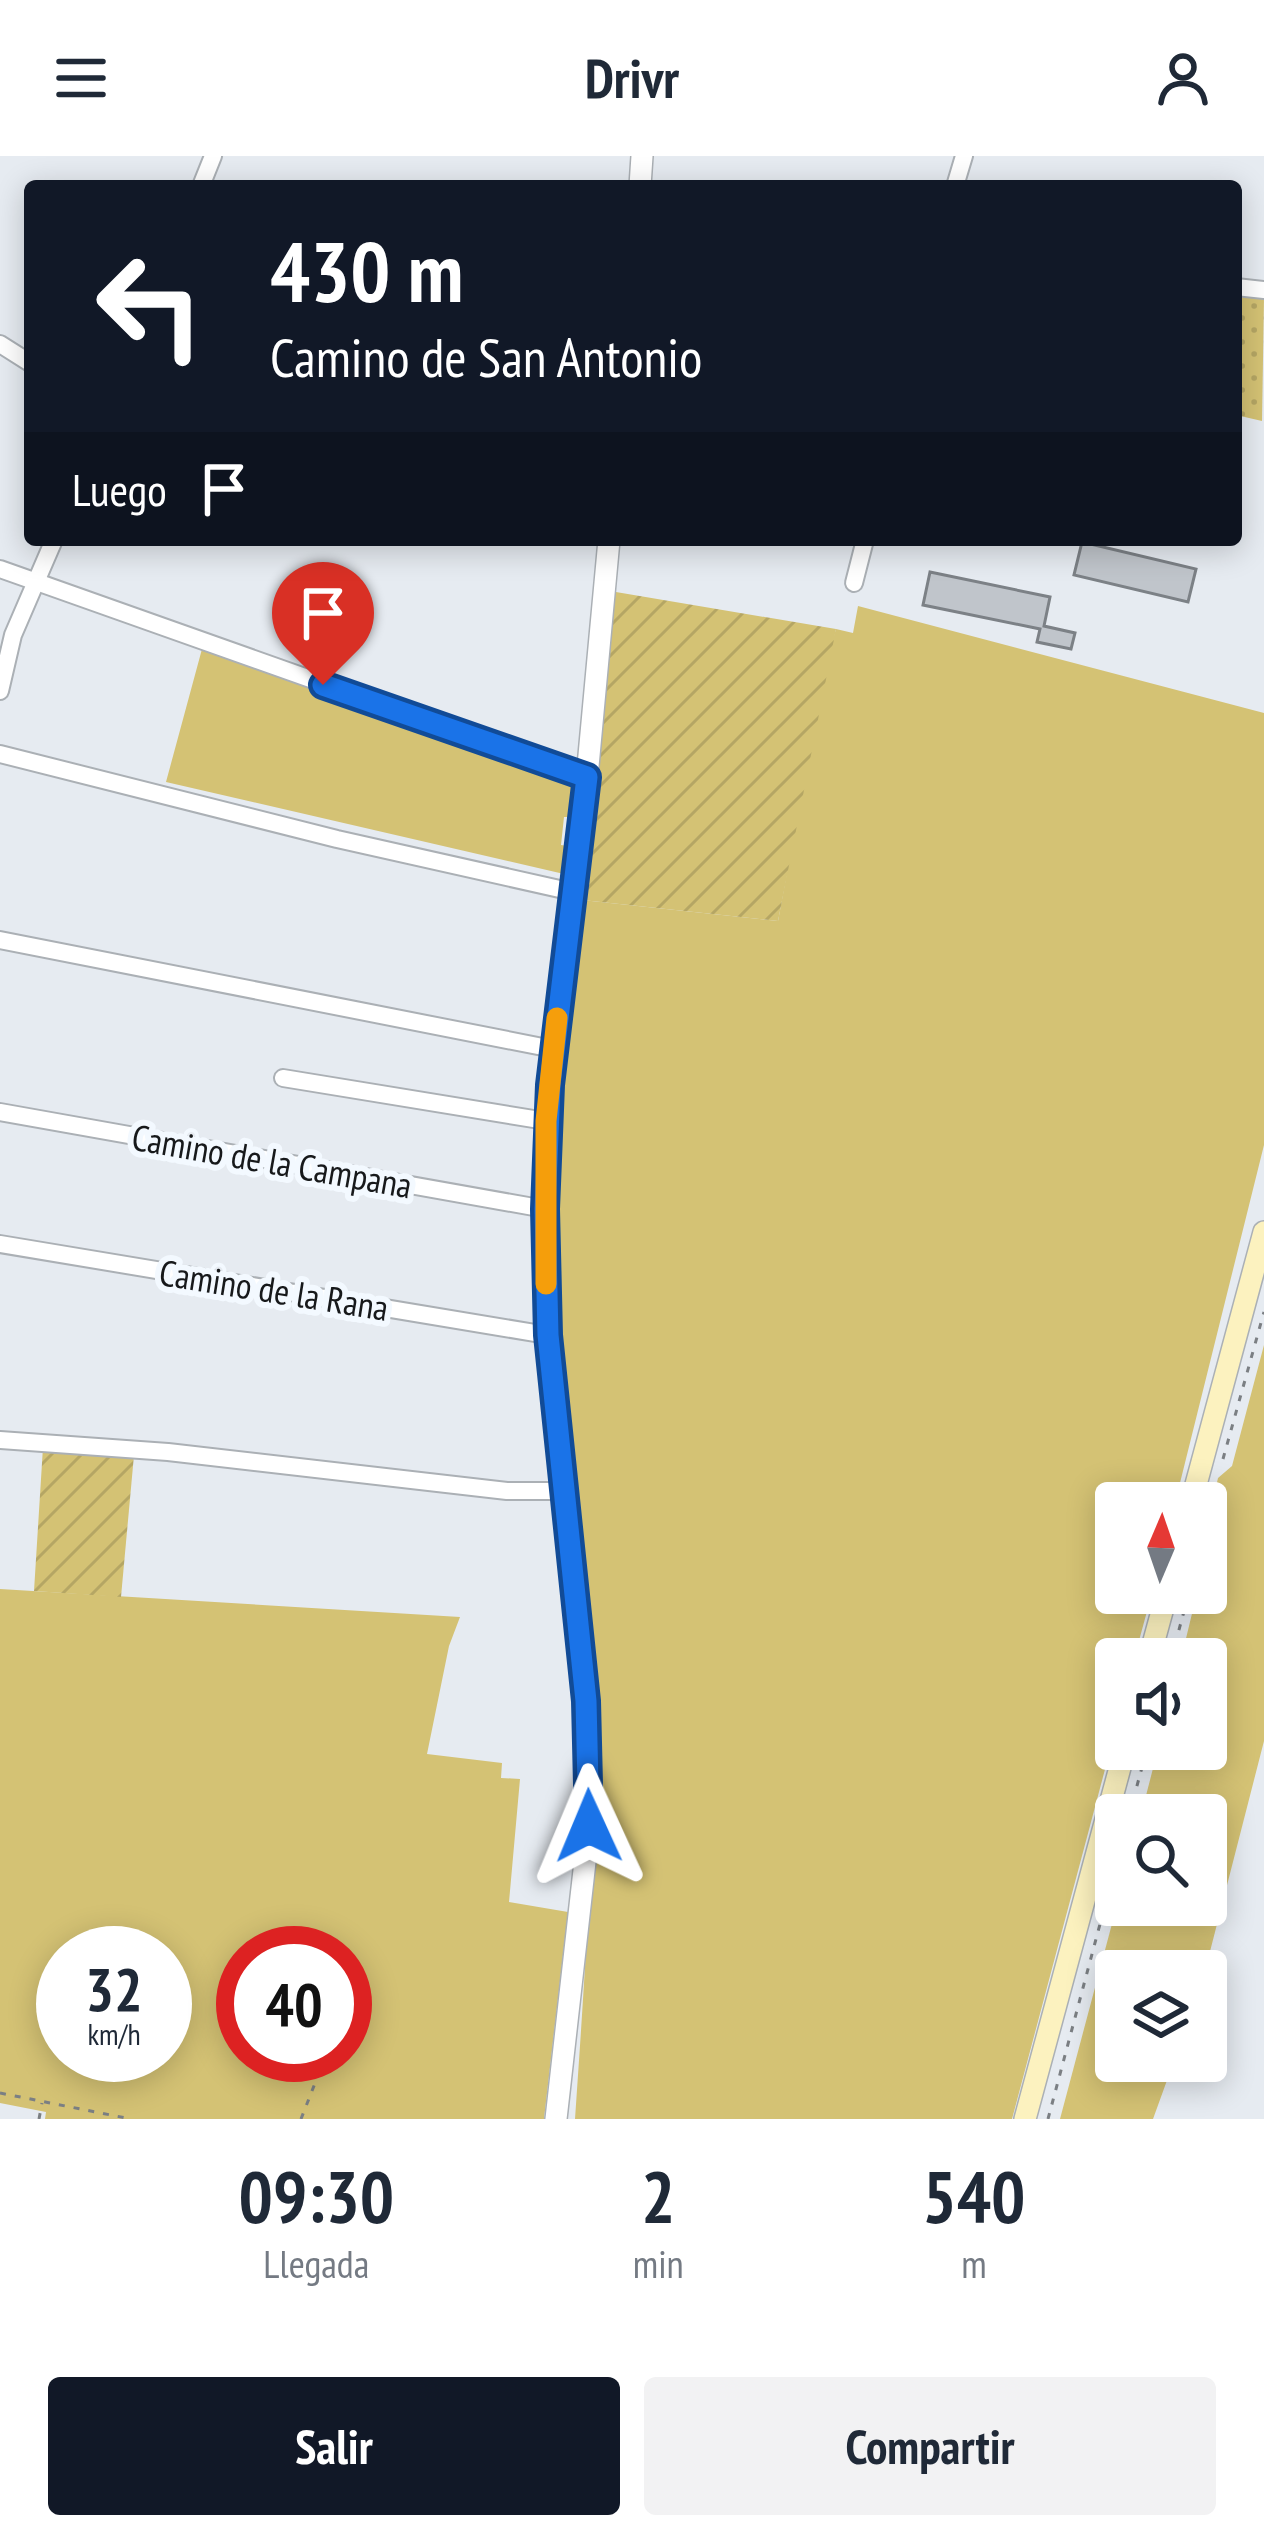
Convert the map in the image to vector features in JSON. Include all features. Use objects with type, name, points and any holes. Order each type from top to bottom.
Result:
[{"type":"main road","points":[[1197,1482],[1264,1232]]},
{"type":"main road","points":[[1025,2119],[1119,1770]]},
{"type":"street","points":[[0,691],[13,635],[52,546]]},
{"type":"street","points":[[556,2119],[589,1826],[586,1701],[548,1335],[546,1121],[587,777],[608,546]]},
{"type":"street","points":[[854,583],[863,546]]},
{"type":"street","points":[[0,568],[587,777]]},
{"type":"street","points":[[0,754],[573,892]]},
{"type":"street","points":[[0,940],[553,1049]]},
{"type":"street","points":[[283,1078],[546,1121]]},
{"type":"street","name":"Camino de la Campana","points":[[0,1112],[545,1209]]},
{"type":"street","name":"Camino de la Rana","points":[[0,1244],[548,1335]]},
{"type":"street","points":[[0,1440],[168,1452],[507,1491],[566,1491]]},
{"type":"path","points":[[1048,2119],[1099,1926]]},
{"type":"path","points":[[302,2119],[316,2082]]},
{"type":"path","points":[[0,2093],[130,2119]]},
{"type":"path","points":[[39,2119],[42,2102]]},
{"type":"shaded area","points":[[1242,296],[1264,298],[1262,421],[1242,416]]},
{"type":"shaded area","points":[[610,591],[836,629],[778,921],[582,900]]},
{"type":"shaded area","points":[[858,606],[1264,713],[1264,1145],[1180,1482],[1095,1482],[1095,1614],[1146,1614],[1140,1638],[1095,1638],[1095,1770],[1105,1770],[1012,2119],[575,2119],[590,1878],[592,1696],[587,1589],[556,1310],[554,1217],[561,1081],[582,900],[778,921],[826,663],[836,629],[853,633]]},
{"type":"shaded area","points":[[202,649],[574,781],[571,817],[564,817],[561,845],[568,846],[564,874],[166,782]]},
{"type":"shaded area","points":[[1264,1345],[1264,1741],[1227,1885],[1227,1794],[1146,1794],[1153,1770],[1227,1770],[1227,1638],[1186,1638],[1192,1614],[1227,1614],[1227,1482],[1217,1482],[1232,1466]]},
{"type":"shaded area","points":[[43,1447],[134,1455],[121,1597],[34,1591]]},
{"type":"shaded area","points":[[0,1589],[460,1617],[449,1646],[427,1754],[502,1763],[501,1778],[520,1779],[509,1902],[568,1912],[544,2119],[45,2119],[46,2112],[0,2103]]},
{"type":"shaded area","points":[[1111,1926],[1217,1926],[1210,1950],[1105,1950]]},
{"type":"shaded area","points":[[1095,1988],[1095,2082],[1166,2082],[1153,2119],[1060,2119]]},
{"type":"building","points":[[1081,546],[1196,569],[1188,602],[1074,575]]},
{"type":"building","points":[[930,572],[1050,597],[1044,626],[1075,633],[1071,649],[1037,642],[1040,629],[923,605]]},
{"type":"slow traffic","points":[[546,1284],[546,1121],[557,1018]]},
{"type":"route","points":[[323,685],[587,777],[546,1121],[545,1209],[548,1335],[586,1701],[589,1826]]}]
